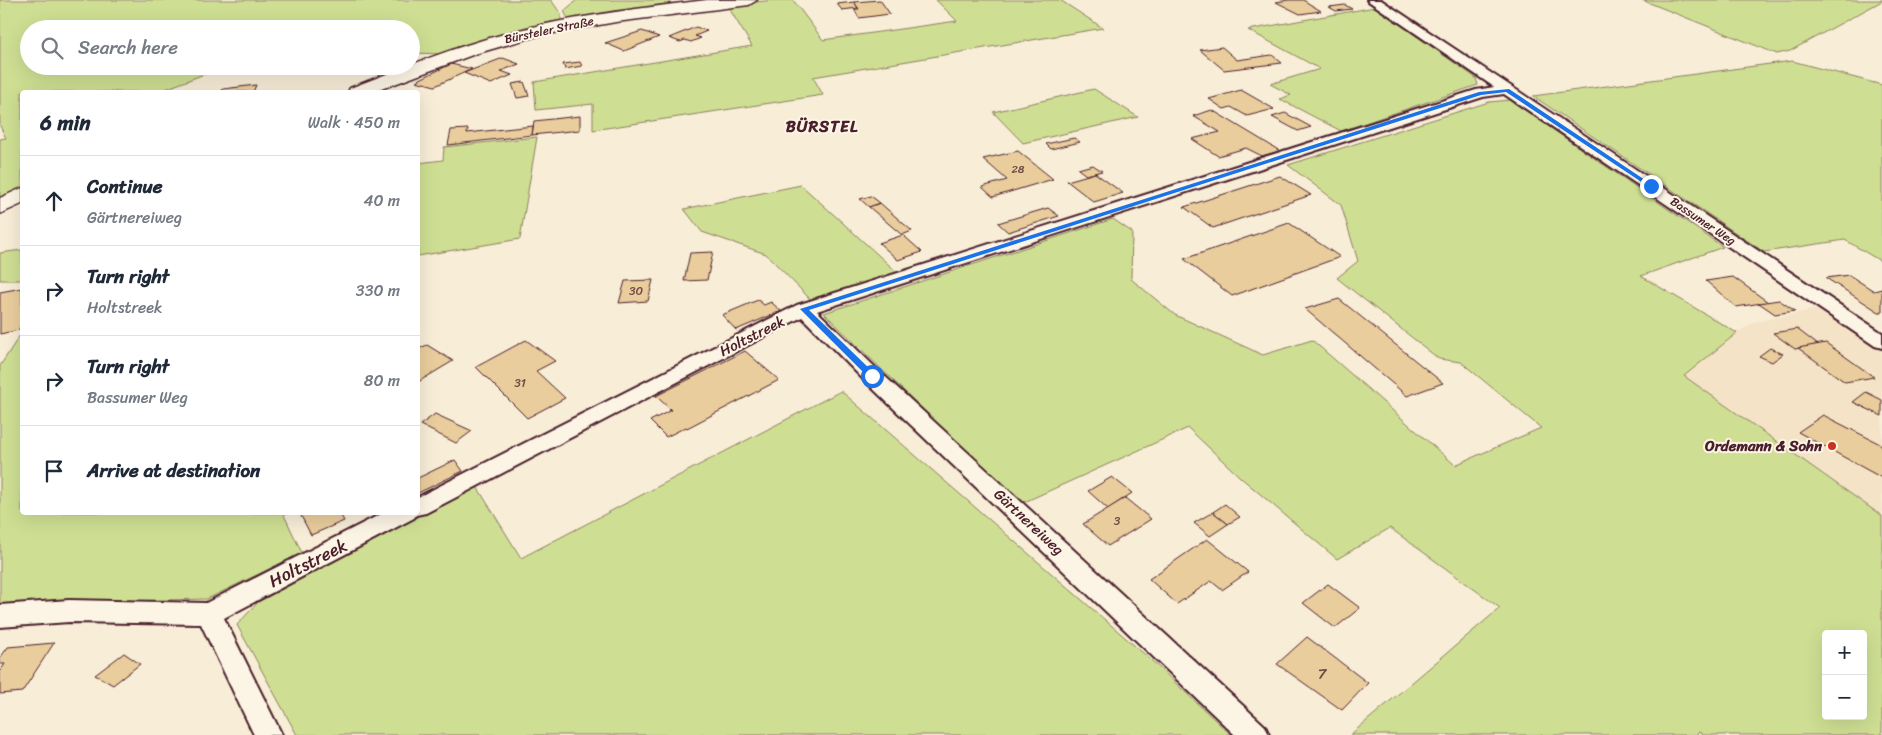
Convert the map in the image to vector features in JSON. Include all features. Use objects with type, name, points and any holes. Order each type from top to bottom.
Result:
[{"type":"street","name":"Bürsteler Straße","points":[[420,69],[468,51],[536,31],[624,16],[749,0]]},
{"type":"street","name":"Bassumer Weg","points":[[1373,0],[1882,342]]},
{"type":"street","name":"Bürsteler Straße","points":[[362,90],[403,75]]},
{"type":"street","name":"Holtstreek","points":[[420,506],[804,309],[1471,96],[1507,90]]},
{"type":"street","points":[[0,207],[20,196]]},
{"type":"street","name":"Gärtnereiweg","points":[[804,309],[872,376],[1255,735]]},
{"type":"street","name":"Holtstreek","points":[[0,616],[69,611],[209,614],[400,515]]},
{"type":"street","points":[[209,614],[268,735]]},
{"type":"shaded area","name":"Ordemann & Sohn","points":[[1822,308],[1882,348],[1882,516],[1684,376],[1737,333],[1755,322]]},
{"type":"green space","points":[[0,0],[551,0],[561,14],[561,20],[525,27],[454,48],[444,54],[420,53],[420,20],[20,20],[20,75],[202,75],[163,90],[20,90],[20,189],[0,202],[0,139],[6,138],[0,126]]},
{"type":"green space","points":[[577,0],[670,0],[671,6],[568,19],[564,11]]},
{"type":"green space","points":[[793,0],[823,40],[957,21],[936,0],[1060,0],[1103,28],[813,77],[823,95],[593,130],[593,104],[536,110],[534,82],[752,46],[727,5]]},
{"type":"green space","points":[[1642,0],[1882,1],[1790,51],[1777,54]]},
{"type":"green space","points":[[1375,7],[1476,78],[1478,85],[1341,131],[1280,99],[1291,95],[1270,84],[1320,69],[1248,30]]},
{"type":"green space","points":[[1792,61],[1882,85],[1882,262],[1845,240],[1764,252],[1533,96]]},
{"type":"green space","points":[[1094,89],[1138,117],[1023,143],[993,112]]},
{"type":"green space","points":[[1510,100],[1723,247],[1641,276],[1737,333],[1684,376],[1882,516],[1882,735],[1704,735],[1699,732],[1696,735],[1350,735],[1500,608],[1390,528],[1337,559],[1240,477],[1188,428],[1020,504],[824,313],[1113,219],[1132,232],[1131,279],[1175,315],[1263,355],[1312,340],[1455,465],[1541,428],[1461,362],[1439,359],[1337,278],[1358,261],[1341,205],[1288,165],[1489,102]]},
{"type":"green space","points":[[537,137],[520,239],[420,256],[420,163],[443,160],[444,147]]},
{"type":"green space","points":[[801,185],[898,273],[811,300],[766,254],[702,232],[684,209]]},
{"type":"green space","points":[[20,250],[20,280],[0,280],[0,253]]},
{"type":"green space","points":[[20,335],[20,515],[284,515],[302,553],[207,599],[32,603],[0,608],[0,366]]},
{"type":"green space","points":[[841,391],[1150,659],[1231,735],[297,735],[237,625],[259,601],[476,485],[521,558]]},
{"type":"building","points":[[880,0],[890,14],[859,18],[854,9],[859,9],[854,2]]},
{"type":"building","points":[[1303,0],[1321,11],[1300,14],[1276,2]]},
{"type":"building","points":[[854,2],[858,8],[842,10],[837,4]]},
{"type":"building","points":[[1345,5],[1352,9],[1336,11],[1329,7]]},
{"type":"building","points":[[696,27],[707,31],[695,36],[701,38],[691,42],[685,40],[680,42],[669,38]]},
{"type":"building","points":[[642,31],[659,37],[624,51],[605,43]]},
{"type":"building","points":[[1222,47],[1237,60],[1272,55],[1282,63],[1224,70],[1200,50]]},
{"type":"building","points":[[503,58],[519,64],[501,71],[512,75],[491,84],[464,73]]},
{"type":"building","points":[[580,62],[582,66],[565,69],[563,64]]},
{"type":"building","points":[[451,64],[472,69],[435,86],[416,81]]},
{"type":"building","points":[[524,82],[529,96],[517,98],[512,84]]},
{"type":"building","points":[[256,85],[254,90],[223,89]]},
{"type":"building","points":[[1241,90],[1274,109],[1247,116],[1231,107],[1224,109],[1209,99]]},
{"type":"building","points":[[1212,110],[1280,151],[1262,156],[1246,148],[1218,156],[1192,139],[1220,132],[1193,116]]},
{"type":"building","points":[[1285,113],[1311,127],[1298,131],[1272,117]]},
{"type":"building","points":[[580,116],[580,130],[532,135],[534,121]]},
{"type":"building","points":[[533,126],[532,135],[448,145],[451,130],[468,129],[467,133]]},
{"type":"building","points":[[1074,138],[1080,142],[1051,149],[1046,144]]},
{"type":"building","points":[[1018,151],[1053,179],[993,197],[982,187],[1007,180],[983,159]]},
{"type":"building","points":[[1093,165],[1102,171],[1086,175],[1078,169]]},
{"type":"building","points":[[1095,173],[1123,193],[1094,202],[1067,181]]},
{"type":"building","points":[[1280,176],[1311,195],[1213,228],[1184,207]]},
{"type":"building","points":[[871,196],[880,203],[869,207],[860,199]]},
{"type":"building","points":[[880,203],[912,231],[902,235],[869,207]]},
{"type":"building","points":[[1048,208],[1059,216],[1008,232],[998,223]]},
{"type":"building","points":[[1289,223],[1340,257],[1232,296],[1184,259]]},
{"type":"building","points":[[903,235],[922,252],[898,260],[879,243]]},
{"type":"building","points":[[713,252],[707,280],[684,281],[690,253]]},
{"type":"building","points":[[1849,275],[1874,291],[1882,289],[1882,312],[1879,312],[1826,278]]},
{"type":"building","points":[[1733,277],[1768,302],[1736,307],[1706,281]]},
{"type":"building","points":[[653,280],[648,301],[619,303],[625,281]]},
{"type":"building","points":[[20,288],[19,330],[0,334],[0,292]]},
{"type":"building","points":[[1339,299],[1443,383],[1407,396],[1305,309]]},
{"type":"building","points":[[758,300],[764,305],[771,302],[781,311],[736,330],[722,315]]},
{"type":"building","points":[[1779,300],[1795,311],[1775,314],[1759,303]]},
{"type":"building","points":[[1797,329],[1818,345],[1795,349],[1773,333]]},
{"type":"building","points":[[526,340],[555,361],[536,371],[565,398],[527,418],[476,367]]},
{"type":"building","points":[[1826,343],[1874,377],[1845,382],[1798,348]]},
{"type":"building","points":[[427,345],[453,361],[420,381],[420,348]]},
{"type":"building","points":[[1770,348],[1783,354],[1772,362],[1759,356]]},
{"type":"building","points":[[745,351],[779,380],[666,437],[650,421],[671,410],[656,396]]},
{"type":"building","points":[[1866,392],[1882,400],[1882,416],[1853,402]]},
{"type":"building","points":[[435,414],[472,431],[456,443],[420,425]]},
{"type":"building","points":[[1823,415],[1882,445],[1882,478],[1798,432]]},
{"type":"building","points":[[455,460],[463,471],[420,492],[420,477]]},
{"type":"building","points":[[1112,477],[1132,493],[1108,509],[1088,491]]},
{"type":"building","points":[[1125,498],[1151,519],[1108,546],[1083,524]]},
{"type":"building","points":[[1225,504],[1240,517],[1228,524],[1213,512]]},
{"type":"building","points":[[1213,512],[1228,524],[1210,536],[1194,523]]},
{"type":"building","points":[[301,515],[341,515],[344,521],[311,535]]},
{"type":"building","points":[[1207,539],[1248,572],[1222,590],[1211,581],[1177,604],[1149,579]]},
{"type":"building","points":[[1328,584],[1360,608],[1335,628],[1303,603]]},
{"type":"building","points":[[1307,637],[1368,683],[1342,710],[1277,664]]},
{"type":"building","points":[[54,643],[22,692],[0,694],[0,671],[5,664],[0,664],[0,658],[8,647]]},
{"type":"building","points":[[124,653],[140,664],[113,685],[95,675]]},
{"type":"place","name":"Ordemann & Sohn","points":[[1832,446]]},
{"type":"district","name":"BÜRSTEL","points":[[822,126]]},
{"type":"route","points":[[872,376],[804,309],[1481,93],[1507,90],[1651,186]]}]
